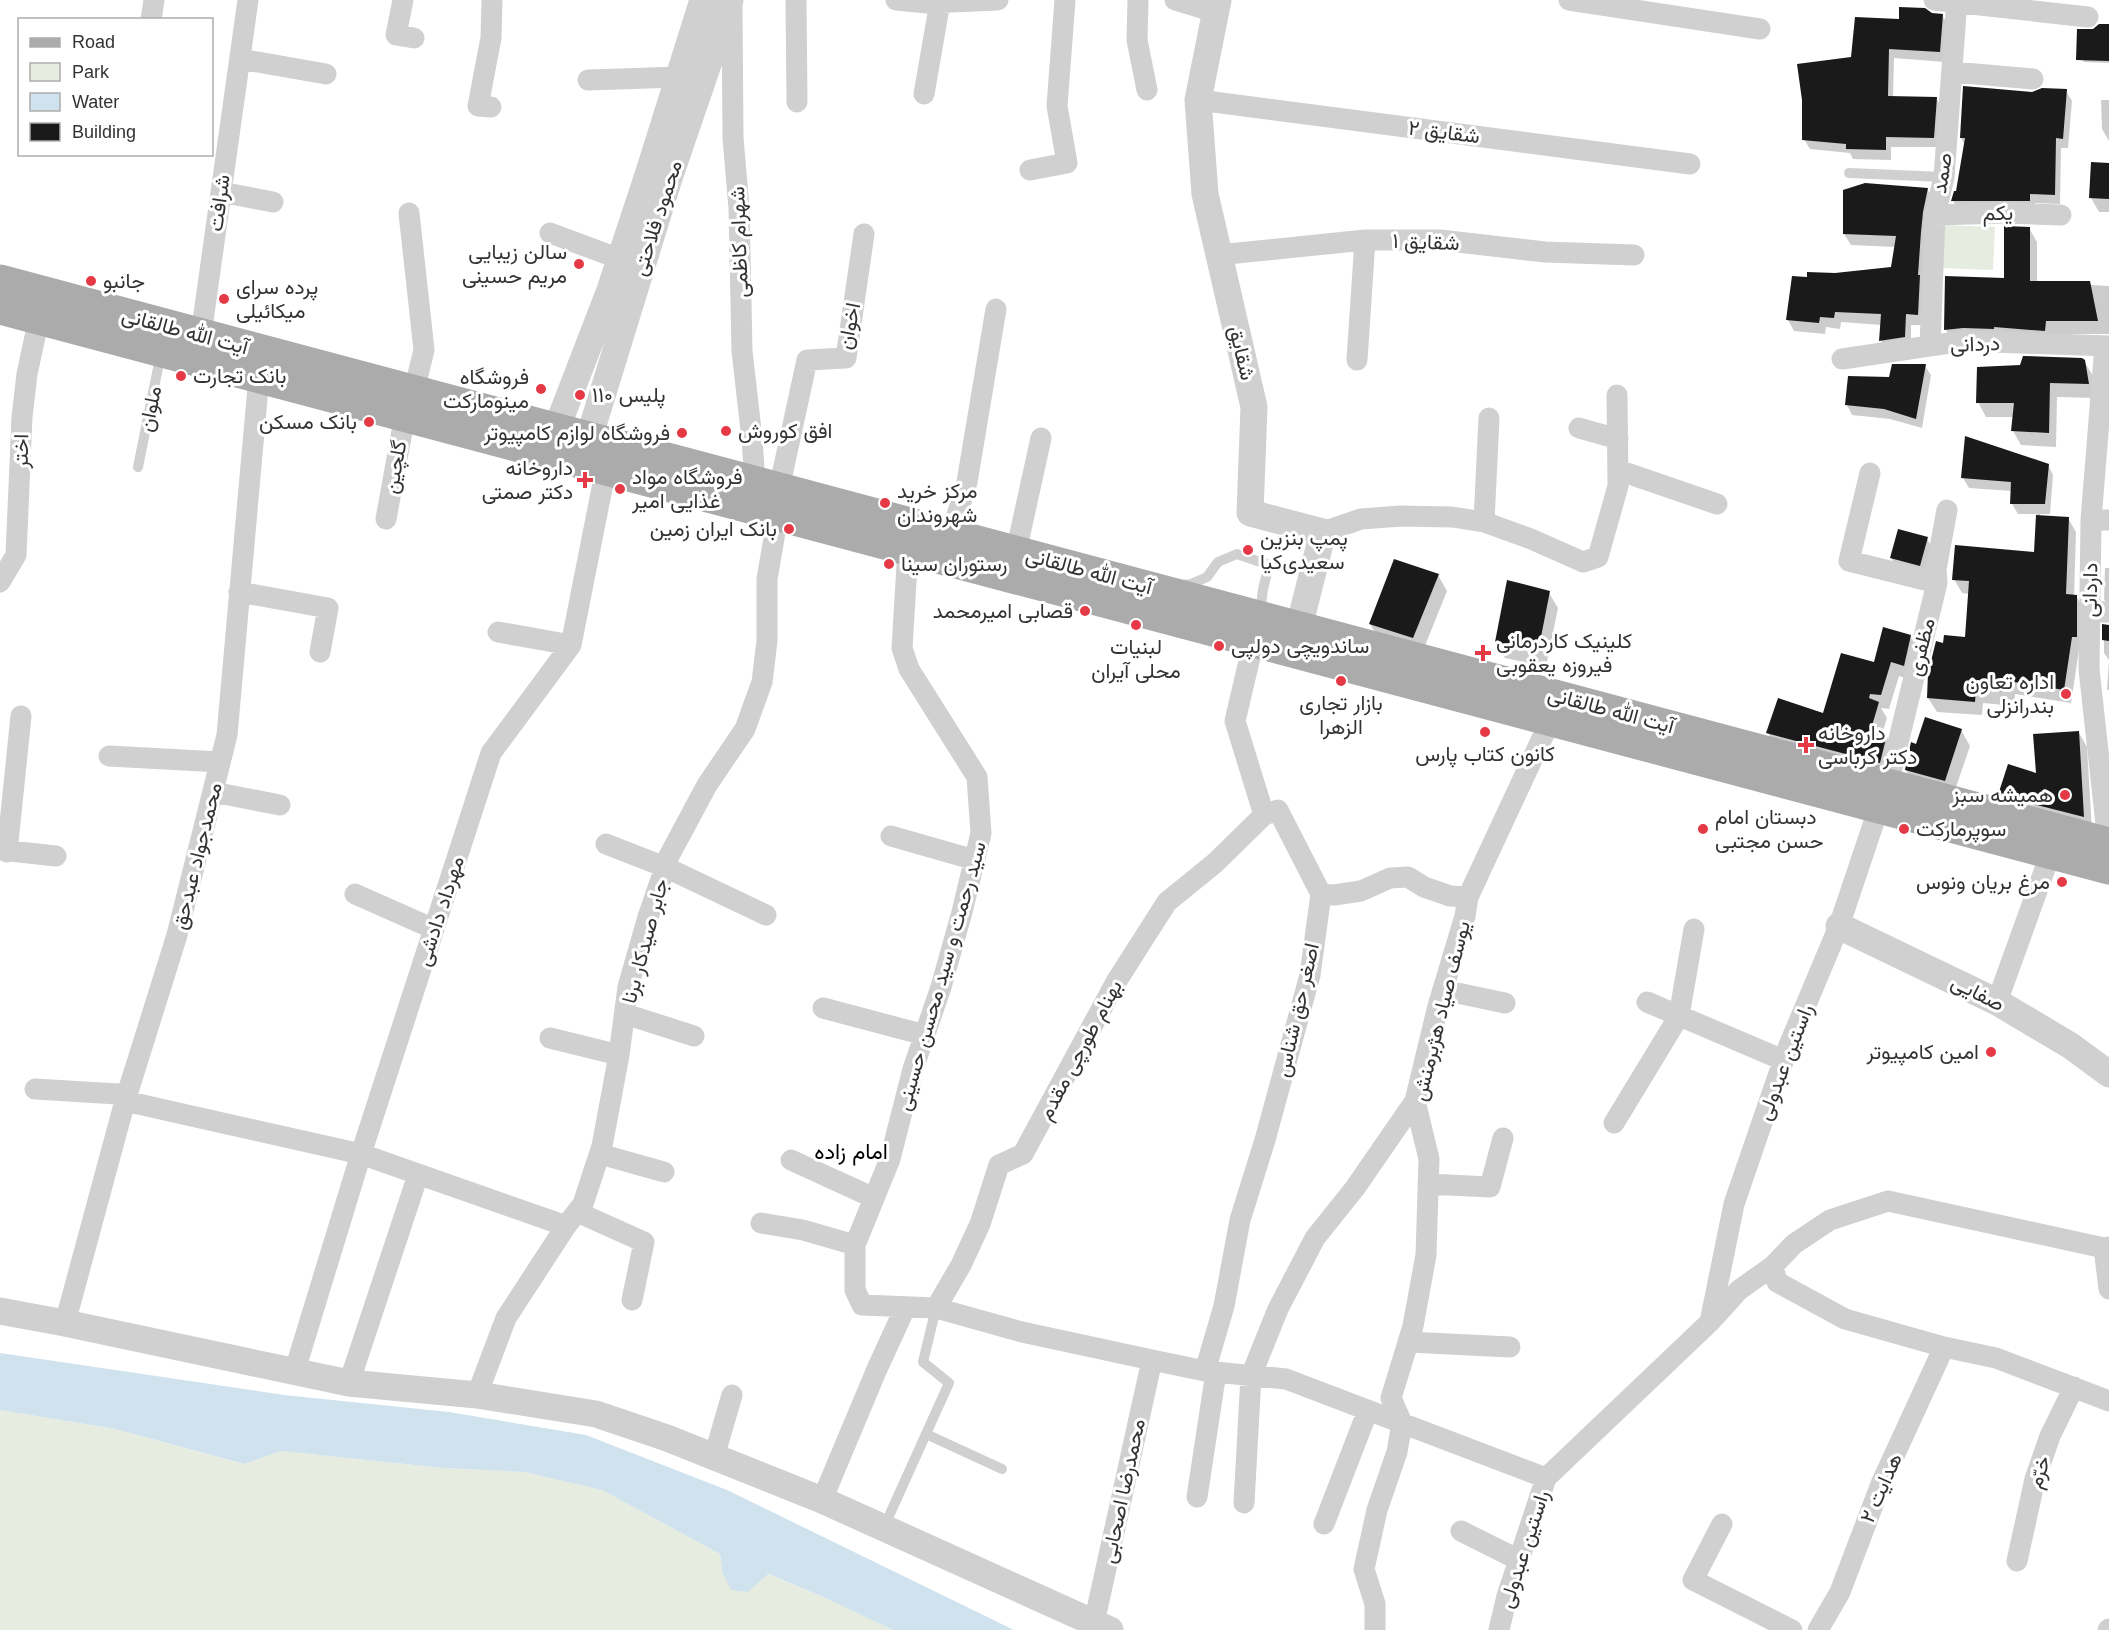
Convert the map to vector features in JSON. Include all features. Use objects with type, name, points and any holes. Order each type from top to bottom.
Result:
[{"type":"main road","name":"آیت الله طالقانی","points":[[0,281],[201,335],[409,403],[592,456],[951,535],[1160,590],[1257,629]]},
{"type":"main road","name":"آیت الله طالقانی","points":[[0,308],[259,376],[556,430],[592,456]]},
{"type":"main road","name":"آیت الله طالقانی","points":[[771,496],[908,549],[1297,639],[1883,795],[2051,852],[2109,868]]},
{"type":"main road","name":"آیت الله طالقانی","points":[[1297,639],[1551,719],[2109,844]]},
{"type":"street","points":[[151,18],[154,0]]},
{"type":"street","name":"شرافت","points":[[201,335],[248,0]]},
{"type":"street","points":[[403,0],[396,35],[414,38]]},
{"type":"street","points":[[491,107],[478,106],[491,38],[492,0]]},
{"type":"street","name":"محمود فلاحتی","points":[[556,430],[621,293],[659,176],[679,77],[703,0]]},
{"type":"street","name":"محمود فلاحتی","points":[[592,456],[621,293],[620,259],[659,176],[731,0]]},
{"type":"street","name":"شهرام کاظمی","points":[[731,0],[733,138],[740,219],[742,351],[752,440],[771,496]]},
{"type":"street","points":[[796,0],[797,102]]},
{"type":"street","points":[[896,0],[940,2],[998,0]]},
{"type":"street","points":[[1030,170],[1067,163],[1057,106],[1065,0]]},
{"type":"street","points":[[1138,0],[1137,40],[1147,90]]},
{"type":"street","points":[[1175,0],[1216,6]]},
{"type":"street","points":[[1569,0],[1760,29]]},
{"type":"street","points":[[1934,0],[2088,17]]},
{"type":"street","name":"صمد","points":[[1930,346],[1935,215],[1944,177],[1957,1]]},
{"type":"street","points":[[924,94],[940,2]]},
{"type":"street","name":"شقایق","points":[[1216,6],[1198,100],[1205,194],[1254,407],[1250,513],[1323,532]]},
{"type":"street","points":[[240,60],[326,74]]},
{"type":"street","points":[[1953,72],[2033,79]]},
{"type":"street","points":[[588,80],[679,77]]},
{"type":"street","name":"شقایق ۲","points":[[1198,100],[1689,164]]},
{"type":"street","points":[[221,192],[273,202]]},
{"type":"street","name":"گلچین","points":[[386,519],[409,403],[424,350],[410,213]]},
{"type":"street","name":"یکم","points":[[1935,215],[2004,213],[2061,215]]},
{"type":"street","points":[[550,233],[620,259]]},
{"type":"street","name":"اخوان","points":[[771,496],[807,360],[846,358],[864,234]]},
{"type":"street","points":[[1357,360],[1365,240]]},
{"type":"street","name":"شقایق ۱","points":[[1218,255],[1365,240],[1440,240],[1545,252],[1634,255]]},
{"type":"street","points":[[951,535],[967,482],[996,309]]},
{"type":"street","name":"اختر","points":[[0,582],[16,555],[22,417],[27,374],[39,318]]},
{"type":"street","name":"دردانی","points":[[1842,359],[1963,341],[2107,346]]},
{"type":"street","name":"داردانی","points":[[2107,346],[2099,611],[2088,669],[2106,824],[2109,833]]},
{"type":"street","name":"محمدجواد عبدحق","points":[[65,1323],[127,1097],[177,935],[227,735],[259,376]]},
{"type":"street","points":[[1297,639],[1323,532],[1361,519],[1401,516],[1452,517],[1484,522],[1531,539],[1583,562],[1599,557],[1618,486],[1617,395]]},
{"type":"street","points":[[1484,522],[1490,418]]},
{"type":"street","points":[[1579,428],[1618,439]]},
{"type":"street","points":[[1016,552],[1041,438]]},
{"type":"street","name":"مهرداد دادشی","points":[[295,1370],[361,1154],[491,753],[571,645],[592,456]]},
{"type":"street","points":[[1618,470],[1717,504]]},
{"type":"street","points":[[1870,473],[1849,561],[1937,583]]},
{"type":"street","name":"جابر صیدکار برنا","points":[[477,1395],[506,1318],[571,1219],[584,1204],[600,1154],[619,1055],[628,987],[665,867],[707,785],[745,729],[762,682],[767,641],[771,496]]},
{"type":"street","name":"مظفری","points":[[1883,795],[1937,583],[1936,570],[1947,510]]},
{"type":"street","name":"سید رحمت و سید محسن حسینی","points":[[908,549],[902,648],[909,669],[977,777],[981,833],[941,987],[914,1069],[890,1159],[855,1245],[855,1290],[862,1305],[936,1308],[1022,1332],[1152,1360],[1210,1371],[1286,1379],[1546,1478]]},
{"type":"street","points":[[239,592],[328,608],[320,652]]},
{"type":"street","points":[[1257,629],[1235,721],[1264,815],[1278,810],[1321,894],[1334,895],[1361,891],[1390,878],[1408,877],[1424,887],[1450,896],[1468,897]]},
{"type":"street","points":[[498,632],[571,645]]},
{"type":"street","points":[[21,716],[4,851],[56,856]]},
{"type":"street","name":"یوسف صیاد هژبرمنش","points":[[1402,1423],[1391,1398],[1413,1326],[1426,1255],[1429,1159],[1415,1101],[1443,990],[1465,916],[1468,897],[1551,719]]},
{"type":"street","points":[[109,756],[220,762]]},
{"type":"street","points":[[213,792],[280,805]]},
{"type":"street","name":"راستین عبدولی","points":[[1710,1322],[1734,1204],[1784,1060],[1839,926],[1883,795]]},
{"type":"street","name":"بهنام طورچی مقدم","points":[[936,1308],[961,1265],[980,1224],[999,1165],[1023,1154],[1116,982],[1167,902],[1215,862],[1264,815]]},
{"type":"street","points":[[891,836],[975,860]]},
{"type":"street","points":[[606,844],[665,867],[766,915]]},
{"type":"street","points":[[1997,1002],[2051,852]]},
{"type":"street","points":[[355,894],[434,929]]},
{"type":"street","name":"اصغر حق شناس","points":[[1197,1497],[1210,1371],[1240,1220],[1265,1140],[1310,975],[1321,894]]},
{"type":"street","name":"صفایی","points":[[1839,926],[1997,1002],[2071,1047],[2109,1074]]},
{"type":"street","points":[[1614,1123],[1679,1016],[1694,929]]},
{"type":"street","points":[[1443,990],[1505,1003]]},
{"type":"street","points":[[1647,1002],[1784,1060]]},
{"type":"street","points":[[823,1008],[925,1035]]},
{"type":"street","points":[[625,1014],[694,1036]]},
{"type":"street","points":[[550,1038],[619,1055]]},
{"type":"street","points":[[35,1089],[118,1094],[361,1154],[418,1175],[644,1242],[632,1300]]},
{"type":"street","points":[[1244,1503],[1251,1376],[1278,1309],[1315,1239],[1355,1188],[1415,1101]]},
{"type":"street","points":[[1428,1184],[1490,1187],[1503,1138]]},
{"type":"street","points":[[600,1154],[664,1172]]},
{"type":"street","points":[[791,1160],[874,1198]]},
{"type":"street","points":[[349,1383],[418,1175]]},
{"type":"street","name":"راستین عبدولی","points":[[1499,1630],[1507,1596],[1546,1478],[1710,1322],[1739,1290],[1773,1266],[1794,1244],[1830,1220],[1888,1202],[2107,1248]]},
{"type":"street","points":[[761,1223],[803,1230],[855,1245]]},
{"type":"street","points":[[2107,1248],[2109,1289]]},
{"type":"street","points":[[1773,1266],[1777,1282],[1845,1319],[1944,1347],[1996,1358],[2109,1401]]},
{"type":"street","points":[[822,1500],[905,1308]]},
{"type":"street","points":[[0,1311],[295,1370],[349,1383],[477,1395],[596,1414],[822,1500],[1102,1627]]},
{"type":"street","points":[[1408,1342],[1510,1347]]},
{"type":"street","name":"هدایت ۲","points":[[1818,1630],[1840,1592],[1881,1484],[1944,1347]]},
{"type":"street","name":"محمدرضا اصحابی","points":[[1102,1627],[1152,1360]]},
{"type":"street","name":"خرّم","points":[[2017,1561],[2035,1479],[2050,1436],[2074,1387]]},
{"type":"street","points":[[714,1457],[732,1395]]},
{"type":"street","points":[[1324,1524],[1368,1410]]},
{"type":"street","points":[[1375,1630],[1375,1604],[1364,1569],[1377,1510],[1397,1452],[1402,1423]]},
{"type":"street","points":[[1722,1524],[1693,1580],[1792,1630]]},
{"type":"street","points":[[1461,1531],[1519,1560]]},
{"type":"lane","points":[[1849,173],[1944,177]]},
{"type":"lane","name":"ملوان","points":[[138,467],[161,350]]},
{"type":"lane","points":[[1160,590],[1176,585],[1191,584],[1207,577],[1218,562],[1237,554],[1269,565],[1257,629]]},
{"type":"lane","points":[[884,1528],[949,1383],[923,1362],[936,1308]]},
{"type":"lane","points":[[926,1434],[1002,1469]]},
{"type":"green space","points":[[1943,225],[1995,227],[1993,270],[1941,268]]},
{"type":"green space","points":[[0,1410],[115,1429],[243,1464],[281,1451],[443,1468],[524,1472],[602,1490],[720,1554],[722,1572],[748,1591],[767,1574],[821,1596],[893,1630],[0,1630]]},
{"type":"water","points":[[0,1353],[284,1395],[449,1412],[586,1435],[727,1490],[1014,1630],[893,1630],[768,1574],[748,1592],[731,1590],[722,1572],[720,1554],[602,1490],[524,1472],[443,1468],[281,1451],[244,1464],[115,1429],[0,1410]]},
{"type":"building","points":[[1899,7],[1925,8],[1932,13],[1943,14],[1940,52],[1889,49],[1888,96],[1937,97],[1934,138],[1886,137],[1886,150],[1846,149],[1846,144],[1802,140],[1802,100],[1797,64],[1851,57],[1855,17],[1899,19]]},
{"type":"building","points":[[2099,24],[2109,24],[2109,61],[2076,60],[2077,29],[2093,29]]},
{"type":"building","points":[[1963,86],[2032,92],[2042,88],[2067,89],[2063,139],[2056,138],[2055,195],[2030,194],[2030,201],[1951,201],[1956,191],[1965,138],[1960,138]]},
{"type":"building","points":[[2091,162],[2109,163],[2109,199],[2089,198]]},
{"type":"building","points":[[1865,183],[1928,188],[1921,232],[1918,315],[1906,314],[1905,337],[1879,341],[1881,314],[1835,312],[1834,318],[1820,317],[1819,323],[1786,320],[1792,276],[1807,277],[1807,272],[1835,273],[1891,267],[1896,236],[1843,234],[1843,190]]},
{"type":"building","points":[[2004,226],[2030,227],[2030,281],[2090,281],[2098,321],[2046,321],[2045,331],[1994,327],[1994,329],[1944,330],[1945,276],[2004,278]]},
{"type":"building","points":[[2023,356],[2082,358],[2085,360],[2089,384],[2050,383],[2049,433],[2011,431],[2014,403],[1976,403],[1977,367],[2020,365]]},
{"type":"building","points":[[1892,364],[1926,364],[1916,419],[1884,409],[1845,405],[1848,376],[1889,377]]},
{"type":"building","points":[[1965,436],[2049,464],[2045,504],[2010,504],[2011,482],[1961,478]]},
{"type":"building","points":[[2036,515],[2069,517],[2066,594],[2077,595],[2077,637],[2072,637],[2064,690],[2008,681],[2007,692],[1976,690],[1975,702],[1927,698],[1928,673],[1936,641],[1943,643],[1944,635],[1965,637],[1969,581],[1952,580],[1955,545],[2034,552]]},
{"type":"building","points":[[1898,529],[1928,537],[1920,566],[1890,558]]},
{"type":"building","points":[[1394,559],[1439,574],[1413,638],[1369,624]]},
{"type":"building","points":[[1507,580],[1550,591],[1538,652],[1495,642]]},
{"type":"building","points":[[2102,624],[2109,625],[2109,641],[2102,640]]},
{"type":"building","points":[[1883,627],[1911,635],[1904,666],[1891,662],[1881,695],[1870,694],[1869,698],[1879,702],[1871,729],[1887,734],[1880,763],[1766,733],[1778,698],[1823,713],[1841,653],[1874,662]]},
{"type":"building","points":[[1925,717],[1962,729],[1945,781],[1905,770],[1911,742],[1916,744]]},
{"type":"building","points":[[2079,731],[2084,817],[1998,795],[2008,764],[2036,773],[2033,734]]},
{"type":"place","name":"سالن زیبایی مریم حسینی","points":[[579,264]]},
{"type":"place","name":"جانبو","points":[[91,281]]},
{"type":"place","name":"پرده سرای میکائیلی","points":[[224,299]]},
{"type":"place","name":"بانک تجارت","points":[[181,376]]},
{"type":"place","name":"فروشگاه مینومارکت","points":[[541,389]]},
{"type":"place","name":"پلیس ۱۱۰","points":[[580,395]]},
{"type":"place","name":"بانک مسکن","points":[[369,422]]},
{"type":"place","name":"افق کوروش","points":[[726,431]]},
{"type":"place","name":"فروشگاه لوازم کامپیوتر","points":[[682,433]]},
{"type":"place","name":"داروخانه دکتر صمتی","points":[[585,480]]},
{"type":"place","name":"فروشگاه مواد غذایی امیر","points":[[620,489]]},
{"type":"place","name":"مرکز خرید شهروندان","points":[[885,503]]},
{"type":"place","name":"بانک ایران زمین","points":[[789,529]]},
{"type":"place","name":"پمپ بنزین سعیدی‌کیا","points":[[1248,550]]},
{"type":"place","name":"رستوران سینا","points":[[889,564]]},
{"type":"place","name":"قصابی امیرمحمد","points":[[1085,611]]},
{"type":"place","name":"لبنیات محلی آیران","points":[[1136,625]]},
{"type":"place","name":"ساندویچی دولپی","points":[[1219,646]]},
{"type":"place","name":"کلینیک کاردرمانی فیروزه یعقوبی","points":[[1483,653]]},
{"type":"place","name":"بازار تجاری الزهرا","points":[[1341,681]]},
{"type":"place","name":"اداره تعاون بندرانزلی","points":[[2066,694]]},
{"type":"place","name":"کانون کتاب پارس","points":[[1485,732]]},
{"type":"place","name":"داروخانه دکتر کرباسی","points":[[1806,745]]},
{"type":"place","name":"همیشه سبز","points":[[2065,795]]},
{"type":"place","name":"دبستان امام حسن مجتبی","points":[[1703,829]]},
{"type":"place","name":"سوپرمارکت","points":[[1904,829]]},
{"type":"place","name":"مرغ بریان ونوس","points":[[2062,882]]},
{"type":"place","name":"امین کامپیوتر","points":[[1991,1052]]},
{"type":"district","name":"امام زاده","points":[[851,1151]]}]
